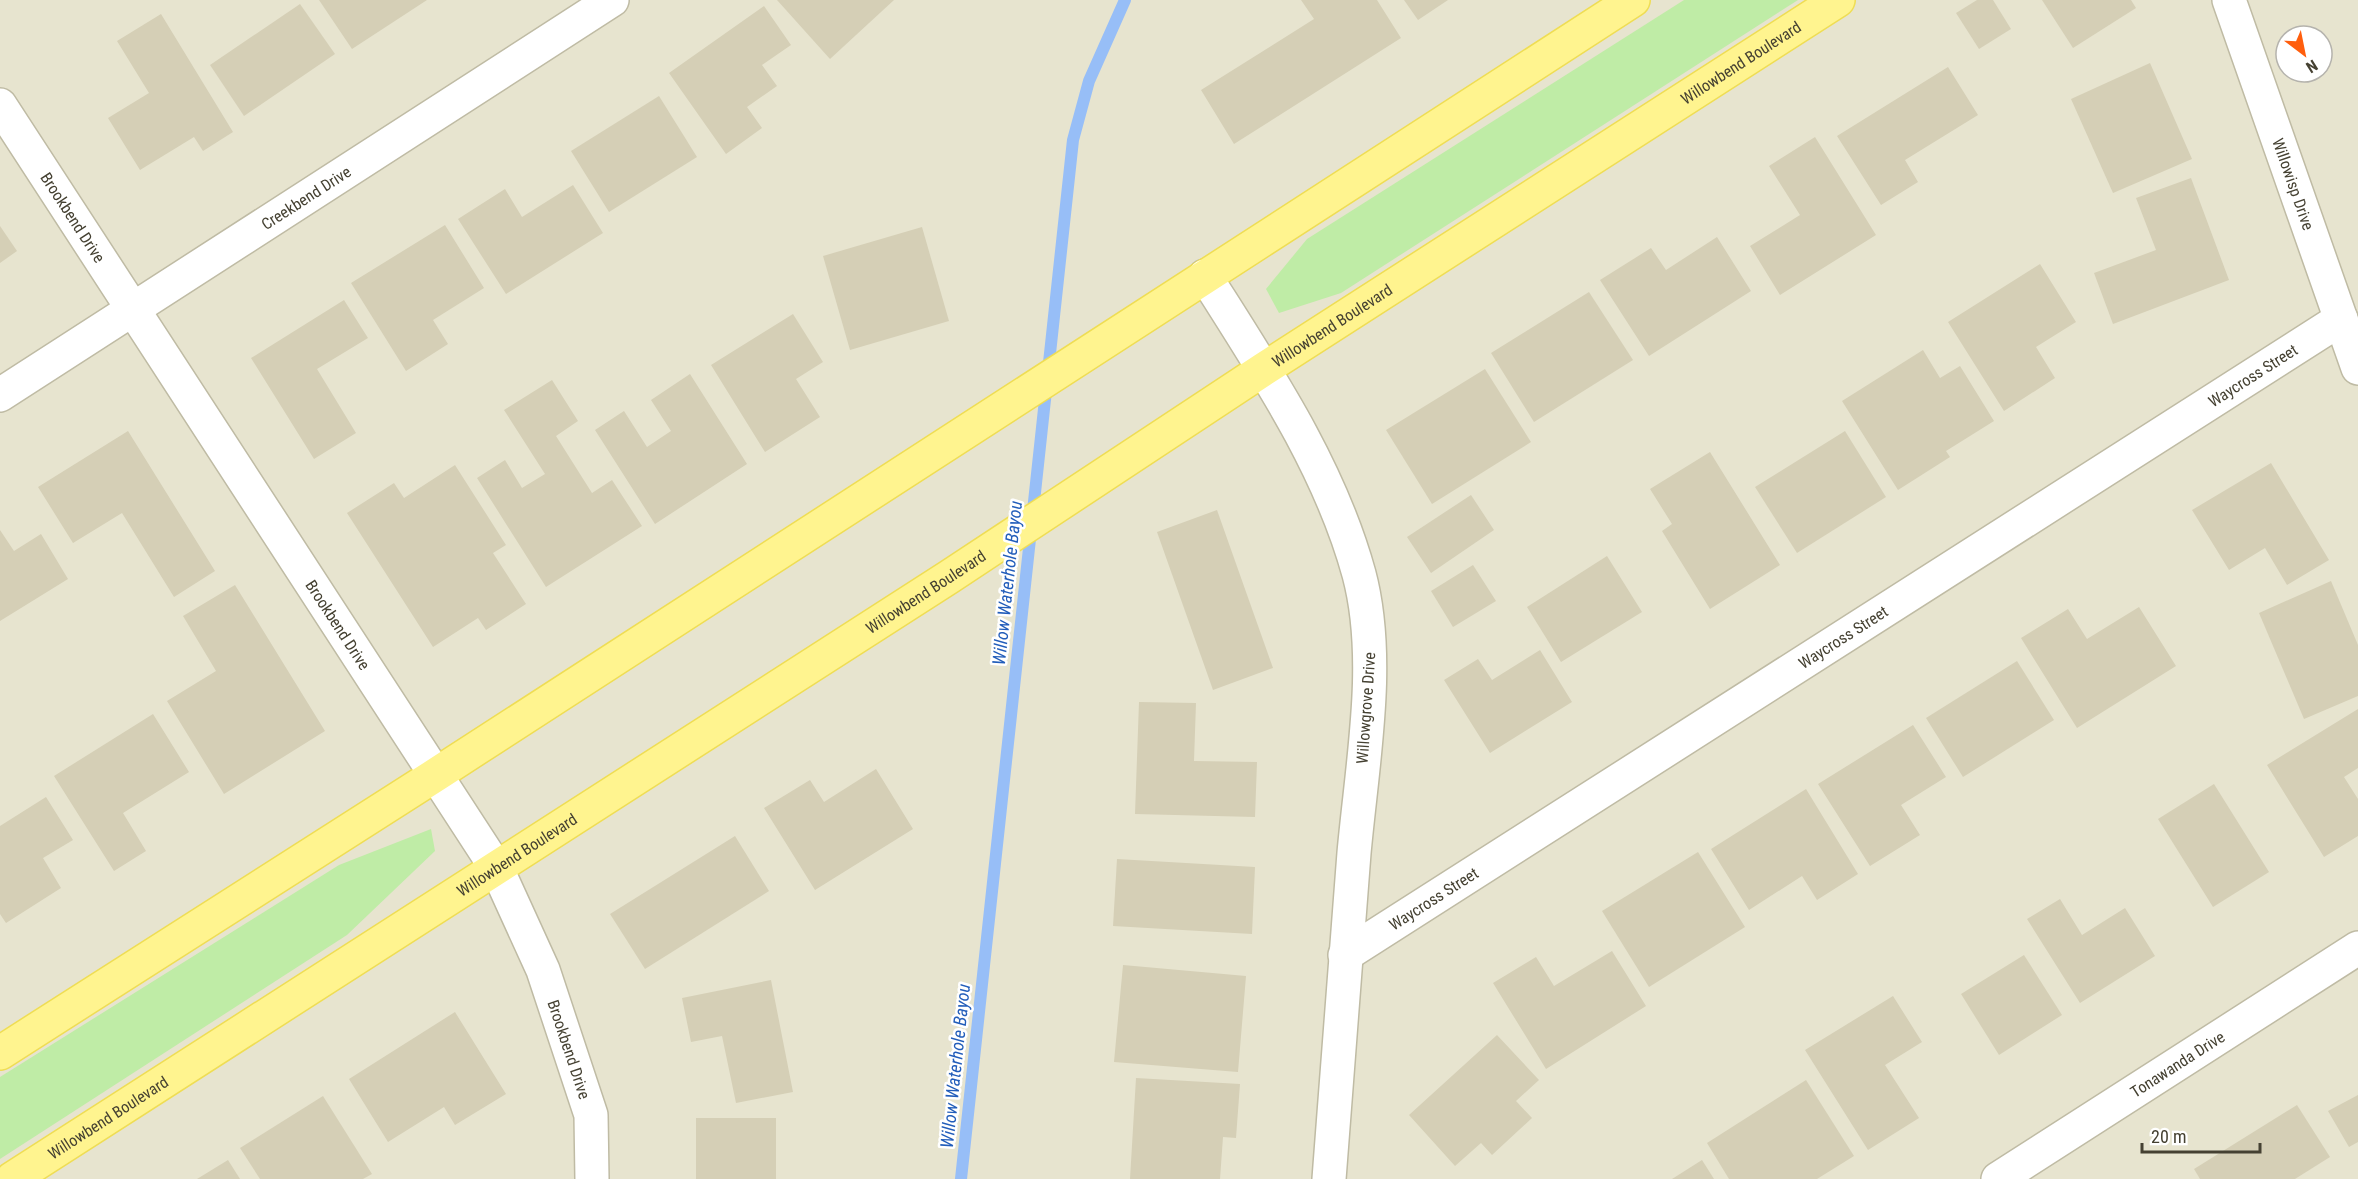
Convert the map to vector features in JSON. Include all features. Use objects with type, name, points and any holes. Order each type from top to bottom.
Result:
[{"type":"main road","points":[[0,1053],[437,774],[1633,0]]},
{"type":"main road","name":"Willowbend Boulevard","points":[[12,1179],[497,869],[949,577],[1264,369],[1838,0]]},
{"type":"street","name":"Creekbend Drive","points":[[0,395],[612,0]]},
{"type":"street","name":"Willowisp Drive","points":[[2229,0],[2358,368]]},
{"type":"street","name":"Brookbend Drive","points":[[0,105],[497,869],[543,970],[591,1115],[592,1179]]},
{"type":"street","name":"Willowgrove Drive","points":[[1205,276],[1264,369],[1312,453],[1340,517],[1359,576],[1370,635],[1368,701],[1345,955],[1329,1179]]},
{"type":"street","name":"Waycross Street","points":[[1345,955],[2341,319]]},
{"type":"street","name":"Tonawanda Drive","points":[[1998,1179],[2358,948]]},
{"type":"shaded area","points":[[0,0],[2358,0],[2358,1179],[0,1179]]},
{"type":"green space","points":[[1684,0],[1798,0],[1341,293],[1279,313],[1266,289],[1307,239]]},
{"type":"green space","points":[[431,829],[435,851],[347,935],[0,1159],[0,1077],[339,865]]},
{"type":"building","points":[[319,0],[427,0],[352,49]]},
{"type":"building","points":[[777,0],[894,0],[830,59]]},
{"type":"building","points":[[1301,0],[1377,0],[1401,38],[1234,144],[1201,90],[1314,19]]},
{"type":"building","points":[[1404,0],[1448,0],[1418,20]]},
{"type":"building","points":[[1977,0],[1993,0],[2011,29],[1979,49],[1956,13]]},
{"type":"building","points":[[2042,0],[2131,0],[2136,8],[2073,48]]},
{"type":"building","points":[[300,4],[335,54],[244,116],[210,65]]},
{"type":"building","points":[[764,6],[791,45],[762,65],[777,86],[747,107],[762,128],[726,154],[669,73]]},
{"type":"building","points":[[161,14],[233,132],[203,151],[194,137],[140,170],[108,118],[149,93],[117,41]]},
{"type":"building","points":[[2150,63],[2192,159],[2113,193],[2071,99]]},
{"type":"building","points":[[1948,67],[1978,115],[1905,160],[1918,182],[1881,205],[1837,136]]},
{"type":"building","points":[[659,96],[697,157],[609,212],[571,151]]},
{"type":"building","points":[[1815,137],[1876,235],[1780,295],[1750,246],[1800,215],[1769,166]]},
{"type":"building","points":[[2191,178],[2229,280],[2113,324],[2094,273],[2156,250],[2136,198]]},
{"type":"building","points":[[573,185],[603,233],[506,294],[458,219],[505,189],[522,217]]},
{"type":"building","points":[[445,225],[484,288],[433,320],[448,344],[406,371],[351,283]]},
{"type":"building","points":[[0,226],[17,251],[0,263]]},
{"type":"building","points":[[922,227],[949,321],[850,350],[823,256]]},
{"type":"building","points":[[1717,237],[1751,291],[1649,356],[1600,280],[1651,248],[1666,270]]},
{"type":"building","points":[[2040,264],[2076,322],[2036,347],[2055,378],[2004,411],[1948,322]]},
{"type":"building","points":[[1589,292],[1633,360],[1534,422],[1491,353]]},
{"type":"building","points":[[344,300],[368,338],[317,369],[356,433],[314,459],[251,358]]},
{"type":"building","points":[[793,314],[823,362],[796,379],[820,417],[765,452],[711,365]]},
{"type":"building","points":[[1923,350],[1940,378],[1960,366],[1994,421],[1946,451],[1950,457],[1898,490],[1842,401]]},
{"type":"building","points":[[1485,369],[1531,442],[1432,504],[1386,430]]},
{"type":"building","points":[[690,374],[747,464],[655,524],[595,430],[624,411],[647,447],[671,431],[651,400]]},
{"type":"building","points":[[552,380],[578,421],[556,436],[592,493],[612,480],[642,526],[546,587],[477,478],[505,460],[522,488],[545,474],[504,410]]},
{"type":"building","points":[[128,431],[215,571],[174,597],[122,513],[73,543],[38,487]]},
{"type":"building","points":[[1845,431],[1886,497],[1797,553],[1755,487]]},
{"type":"building","points":[[1710,452],[1780,565],[1710,609],[1662,531],[1672,524],[1650,489]]},
{"type":"building","points":[[2271,463],[2329,560],[2287,585],[2265,548],[2229,570],[2192,510]]},
{"type":"building","points":[[455,465],[506,545],[493,553],[526,604],[486,630],[478,618],[433,647],[347,513],[394,483],[404,498]]},
{"type":"building","points":[[1471,495],[1494,530],[1431,573],[1407,537]]},
{"type":"building","points":[[1217,510],[1273,668],[1213,690],[1157,532]]},
{"type":"building","points":[[0,530],[14,551],[41,534],[68,579],[0,621]]},
{"type":"building","points":[[1607,556],[1642,612],[1561,662],[1527,607]]},
{"type":"building","points":[[1473,565],[1496,601],[1453,627],[1431,591]]},
{"type":"building","points":[[2331,581],[2358,645],[2358,696],[2304,719],[2259,613]]},
{"type":"building","points":[[235,585],[325,731],[224,794],[167,701],[216,671],[183,616]]},
{"type":"building","points":[[2139,607],[2176,666],[2077,728],[2021,638],[2068,609],[2087,639]]},
{"type":"building","points":[[1540,650],[1572,702],[1490,753],[1444,680],[1478,659],[1492,680]]},
{"type":"building","points":[[2017,661],[2054,720],[1963,777],[1926,718]]},
{"type":"building","points":[[1139,702],[1196,703],[1194,761],[1257,762],[1255,817],[1135,814]]},
{"type":"building","points":[[2358,709],[2358,768],[2344,777],[2358,799],[2358,836],[2324,857],[2267,765]]},
{"type":"building","points":[[153,714],[189,772],[123,813],[146,851],[114,871],[54,776]]},
{"type":"building","points":[[1913,725],[1946,777],[1901,805],[1920,835],[1870,866],[1818,784]]},
{"type":"building","points":[[876,769],[913,829],[815,890],[764,808],[810,780],[824,802]]},
{"type":"building","points":[[2214,784],[2269,872],[2213,907],[2158,819]]},
{"type":"building","points":[[1806,789],[1858,874],[1817,900],[1802,876],[1749,910],[1711,849]]},
{"type":"building","points":[[46,797],[73,840],[43,858],[61,888],[6,923],[0,914],[0,826]]},
{"type":"building","points":[[735,836],[769,891],[645,969],[610,914]]},
{"type":"building","points":[[1698,852],[1745,927],[1649,987],[1602,911]]},
{"type":"building","points":[[1117,859],[1255,867],[1252,934],[1113,926]]},
{"type":"building","points":[[2060,899],[2082,935],[2125,908],[2155,956],[2080,1003],[2027,919]]},
{"type":"building","points":[[1612,951],[1646,1006],[1546,1069],[1493,983],[1536,957],[1554,986]]},
{"type":"building","points":[[2024,955],[2062,1015],[1999,1055],[1961,994]]},
{"type":"building","points":[[1123,965],[1246,976],[1238,1072],[1114,1062]]},
{"type":"building","points":[[771,980],[793,1092],[736,1103],[722,1036],[691,1042],[682,998]]},
{"type":"building","points":[[1893,996],[1922,1042],[1885,1065],[1919,1118],[1868,1150],[1805,1050]]},
{"type":"building","points":[[455,1012],[506,1094],[455,1125],[444,1107],[388,1142],[349,1079]]},
{"type":"building","points":[[1497,1035],[1539,1080],[1516,1101],[1532,1118],[1492,1155],[1481,1143],[1455,1166],[1409,1115]]},
{"type":"building","points":[[1136,1078],[1240,1084],[1236,1138],[1223,1137],[1220,1179],[1130,1179]]},
{"type":"building","points":[[1806,1080],[1854,1156],[1817,1179],[1729,1179],[1707,1143]]},
{"type":"building","points":[[2358,1095],[2358,1142],[2349,1147],[2328,1111]]},
{"type":"building","points":[[323,1096],[372,1174],[363,1179],[260,1179],[240,1148]]},
{"type":"building","points":[[2297,1105],[2330,1157],[2295,1179],[2200,1179],[2194,1169]]},
{"type":"building","points":[[696,1118],[776,1118],[776,1179],[696,1179]]},
{"type":"building","points":[[228,1160],[240,1179],[197,1179]]},
{"type":"building","points":[[1702,1160],[1714,1179],[1672,1179]]},
{"type":"waterway","name":"Willow Waterhole Bayou","points":[[961,1179],[1073,140],[1089,81],[1125,0]]}]
